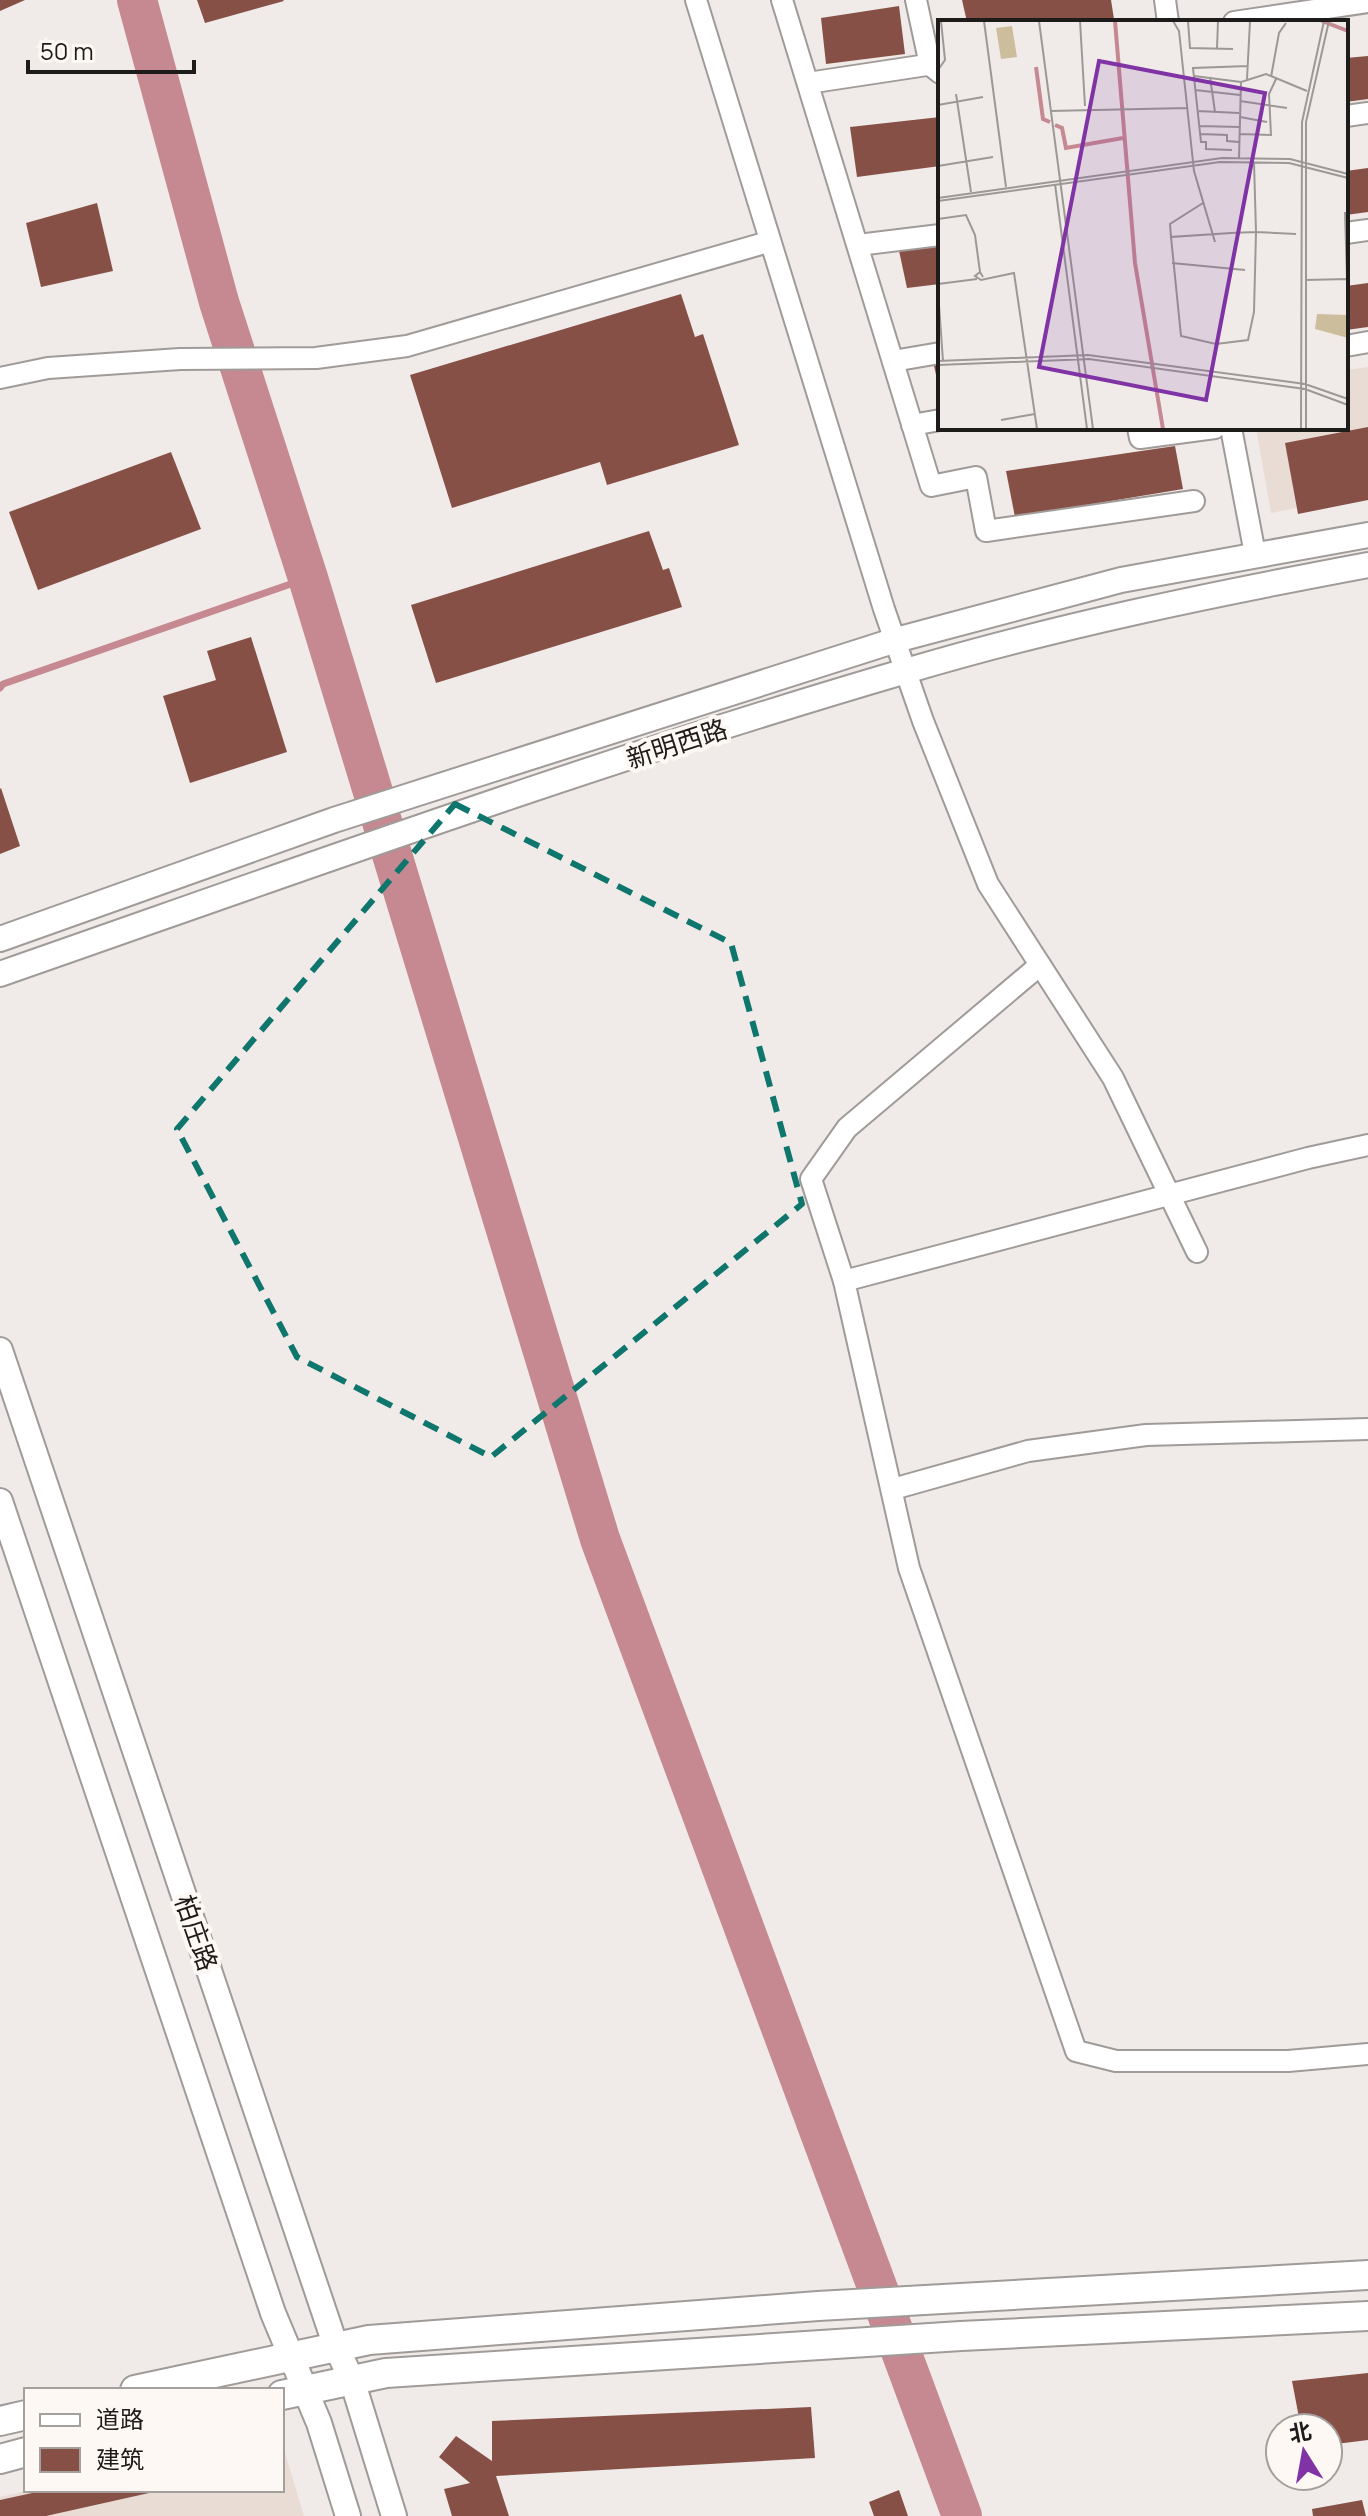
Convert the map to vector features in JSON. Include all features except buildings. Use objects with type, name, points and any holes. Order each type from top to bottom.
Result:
[{"type":"main road","points":[[144,2388],[369,2340],[818,2306],[1368,2275]]},
{"type":"main road","points":[[293,2392],[386,2373],[961,2336],[1368,2316]]},
{"type":"main road","points":[[0,2421],[24,2415]]},
{"type":"main road","points":[[0,2459],[24,2453]]},
{"type":"street","points":[[696,0],[768,242],[896,640],[923,721],[988,884],[1113,1078],[1197,1252]]},
{"type":"street","points":[[782,0],[931,486],[976,477],[986,531],[1194,501]]},
{"type":"street","points":[[808,83],[937,67],[916,0]]},
{"type":"street","points":[[1165,0],[1168,20]]},
{"type":"street","points":[[1247,20],[1368,2]]},
{"type":"street","points":[[1348,116],[1368,113]]},
{"type":"street","points":[[1348,233],[1368,230]]},
{"type":"street","points":[[858,245],[938,235]]},
{"type":"street","points":[[0,378],[48,368],[180,359],[316,358],[407,346],[768,242]]},
{"type":"street","points":[[1348,346],[1368,342]]},
{"type":"street","points":[[893,361],[938,353]]},
{"type":"street","points":[[912,425],[938,420]]},
{"type":"street","points":[[1138,430],[1140,438],[1200,430]]},
{"type":"street","points":[[1231,430],[1255,554]]},
{"type":"street","name":"新明西路","points":[[0,939],[334,820],[896,640],[1121,580],[1368,535]]},
{"type":"street","name":"新明西路","points":[[0,974],[443,819],[907,670],[1114,617],[1368,565]]},
{"type":"street","points":[[1040,965],[847,1128],[811,1179],[844,1281],[909,1568],[1076,2051],[1116,2061],[1288,2061],[1368,2054]]},
{"type":"street","points":[[844,1281],[1169,1194],[1368,1145]]},
{"type":"street","name":"柏庄路","points":[[0,1350],[336,2347],[352,2380],[394,2516]]},
{"type":"street","points":[[893,1489],[1028,1451],[1146,1435],[1368,1429]]},
{"type":"street","name":"柏庄路","points":[[0,1501],[288,2356],[293,2392],[319,2423],[348,2516]]},
{"type":"highlighted area","points":[[455,804],[731,943],[802,1204],[491,1457],[297,1357],[177,1129]]},
{"type":"shaded area","points":[[1368,367],[1368,494],[1271,513],[1256,430],[1348,430],[1348,370]]},
{"type":"shaded area","points":[[284,2450],[304,2516],[0,2516],[0,2497],[24,2492],[284,2492]]},
{"type":"waterway","points":[[137,0],[219,302],[308,578],[600,1539],[962,2516]]},
{"type":"waterway","points":[[0,688],[3,684],[308,578]]}]
